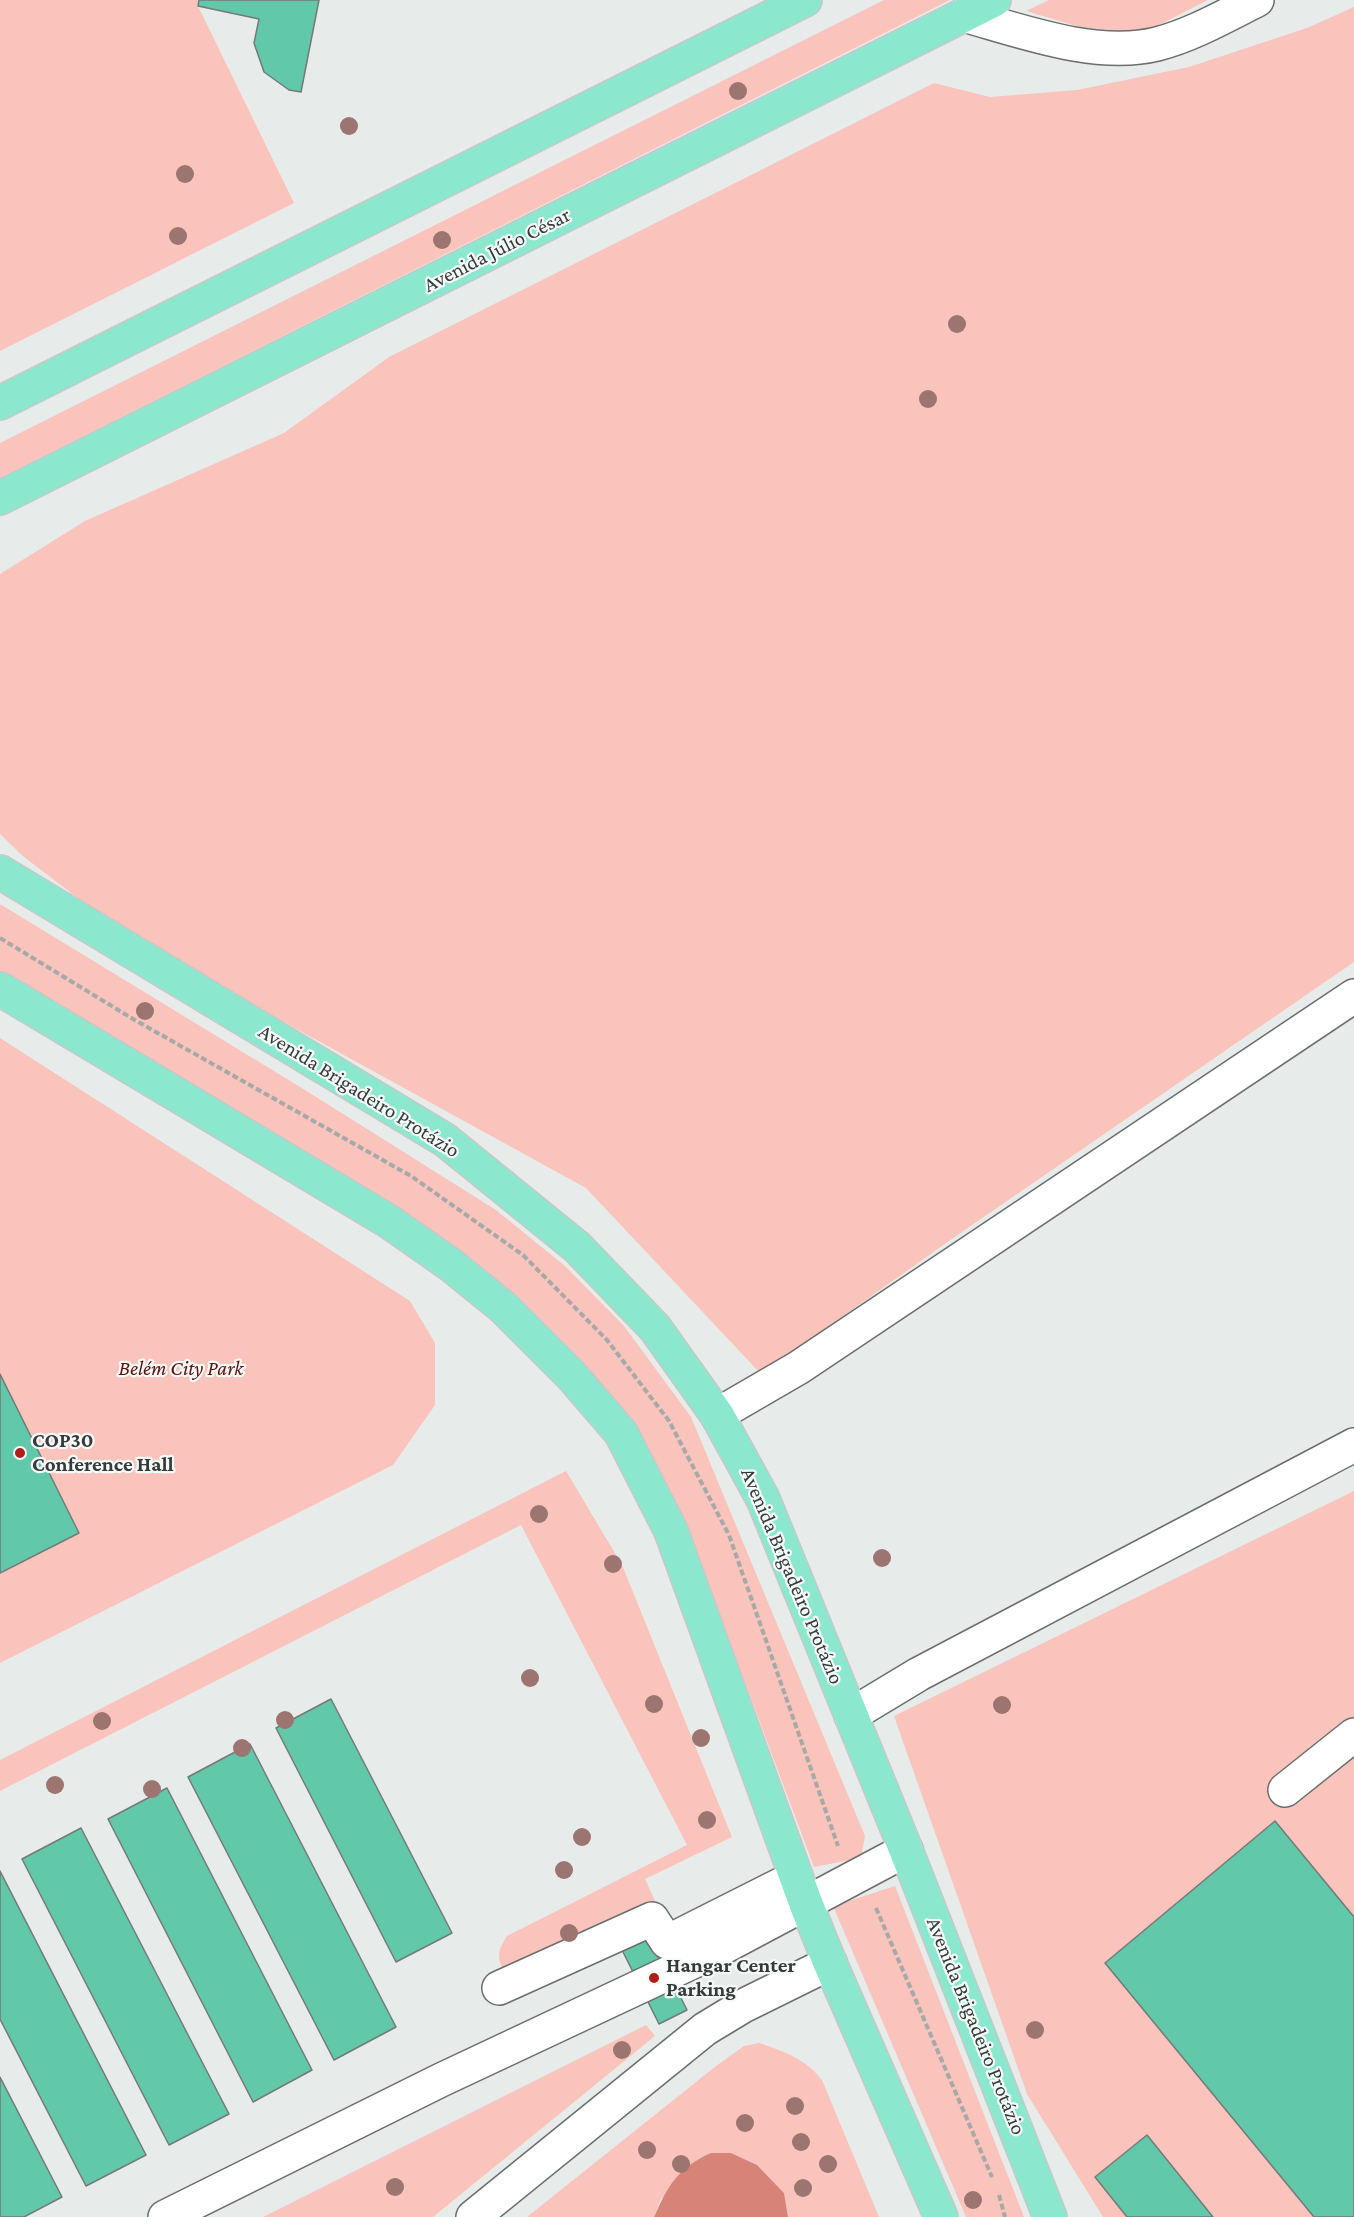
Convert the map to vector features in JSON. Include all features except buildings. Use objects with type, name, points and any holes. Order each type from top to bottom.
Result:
[{"type":"main road","points":[[0,403],[805,0]]},
{"type":"main road","name":"Avenida Júlio César","points":[[0,498],[994,0]]},
{"type":"main road","points":[[0,522],[49,474]]},
{"type":"main road","name":"Avenida Brigadeiro Protázio","points":[[0,872],[445,1140],[577,1247],[655,1328],[717,1415],[763,1499],[906,1850],[1050,2217]]},
{"type":"main road","points":[[0,989],[388,1221],[451,1265],[504,1308],[571,1375],[621,1433],[671,1531],[801,1891],[941,2217]]},
{"type":"street","points":[[964,15],[1032,34],[1122,48],[1155,45],[1180,37],[1257,0]]},
{"type":"street","points":[[717,1415],[798,1368],[1354,996]]},
{"type":"street","points":[[851,1715],[919,1674],[1354,1445]]},
{"type":"street","points":[[1285,1790],[1354,1735]]},
{"type":"street","points":[[165,2217],[441,2079],[684,1950],[801,1891],[858,1877],[906,1850]]},
{"type":"street","points":[[499,1988],[652,1919],[667,1942],[684,1950]]},
{"type":"street","points":[[474,2217],[705,2029],[743,2006],[830,1963]]},
{"type":"path","points":[[0,938],[133,1019],[411,1176],[523,1255],[607,1340],[669,1421],[729,1535],[841,1855],[871,1895],[994,2182]]},
{"type":"path","points":[[999,2193],[1005,2217]]},
{"type":"green space","points":[[0,0],[199,0],[198,6],[294,203],[0,351]]},
{"type":"green space","points":[[884,0],[950,0],[0,478],[0,443]]},
{"type":"green space","points":[[1049,0],[1208,0],[1143,33],[1080,27],[1026,11]]},
{"type":"green space","points":[[1354,7],[1354,962],[959,1234],[761,1374],[586,1188],[129,937],[24,857],[0,834],[0,574],[85,521],[284,433],[389,357],[934,83],[990,97],[1077,90],[1189,67],[1307,28]]},
{"type":"green space","points":[[0,904],[305,1090],[496,1210],[565,1266],[624,1326],[691,1417],[865,1836],[861,1858],[814,1867],[749,1693],[650,1465],[531,1317],[0,974]]},
{"type":"green space","name":"Belém City Park","points":[[0,1038],[410,1301],[435,1343],[435,1405],[393,1465],[0,1663]]},
{"type":"green space","points":[[566,1471],[622,1565],[732,1837],[645,1879],[655,1901],[523,1972],[503,1969],[499,1952],[507,1936],[687,1845],[521,1525],[0,1791],[0,1760]]},
{"type":"green space","points":[[1354,1491],[1354,2217],[1103,2217],[1027,2094],[894,1716]]},
{"type":"green space","points":[[895,1886],[1024,2217],[966,2217],[833,1906]]},
{"type":"green space","points":[[646,2025],[655,2036],[433,2217],[263,2217]]},
{"type":"green space","points":[[759,2043],[801,2061],[822,2080],[879,2217],[788,2217],[784,2193],[757,2165],[731,2153],[711,2153],[661,2199],[654,2217],[527,2217],[716,2066],[744,2046]]},
{"type":"shaded area","points":[[711,2153],[731,2153],[757,2165],[784,2193],[788,2217],[654,2217],[669,2187],[682,2171]]},
{"type":"place","name":"COP30 Conference Hall","points":[[20,1453]]},
{"type":"place","name":"Hangar Center Parking","points":[[654,1978]]}]
